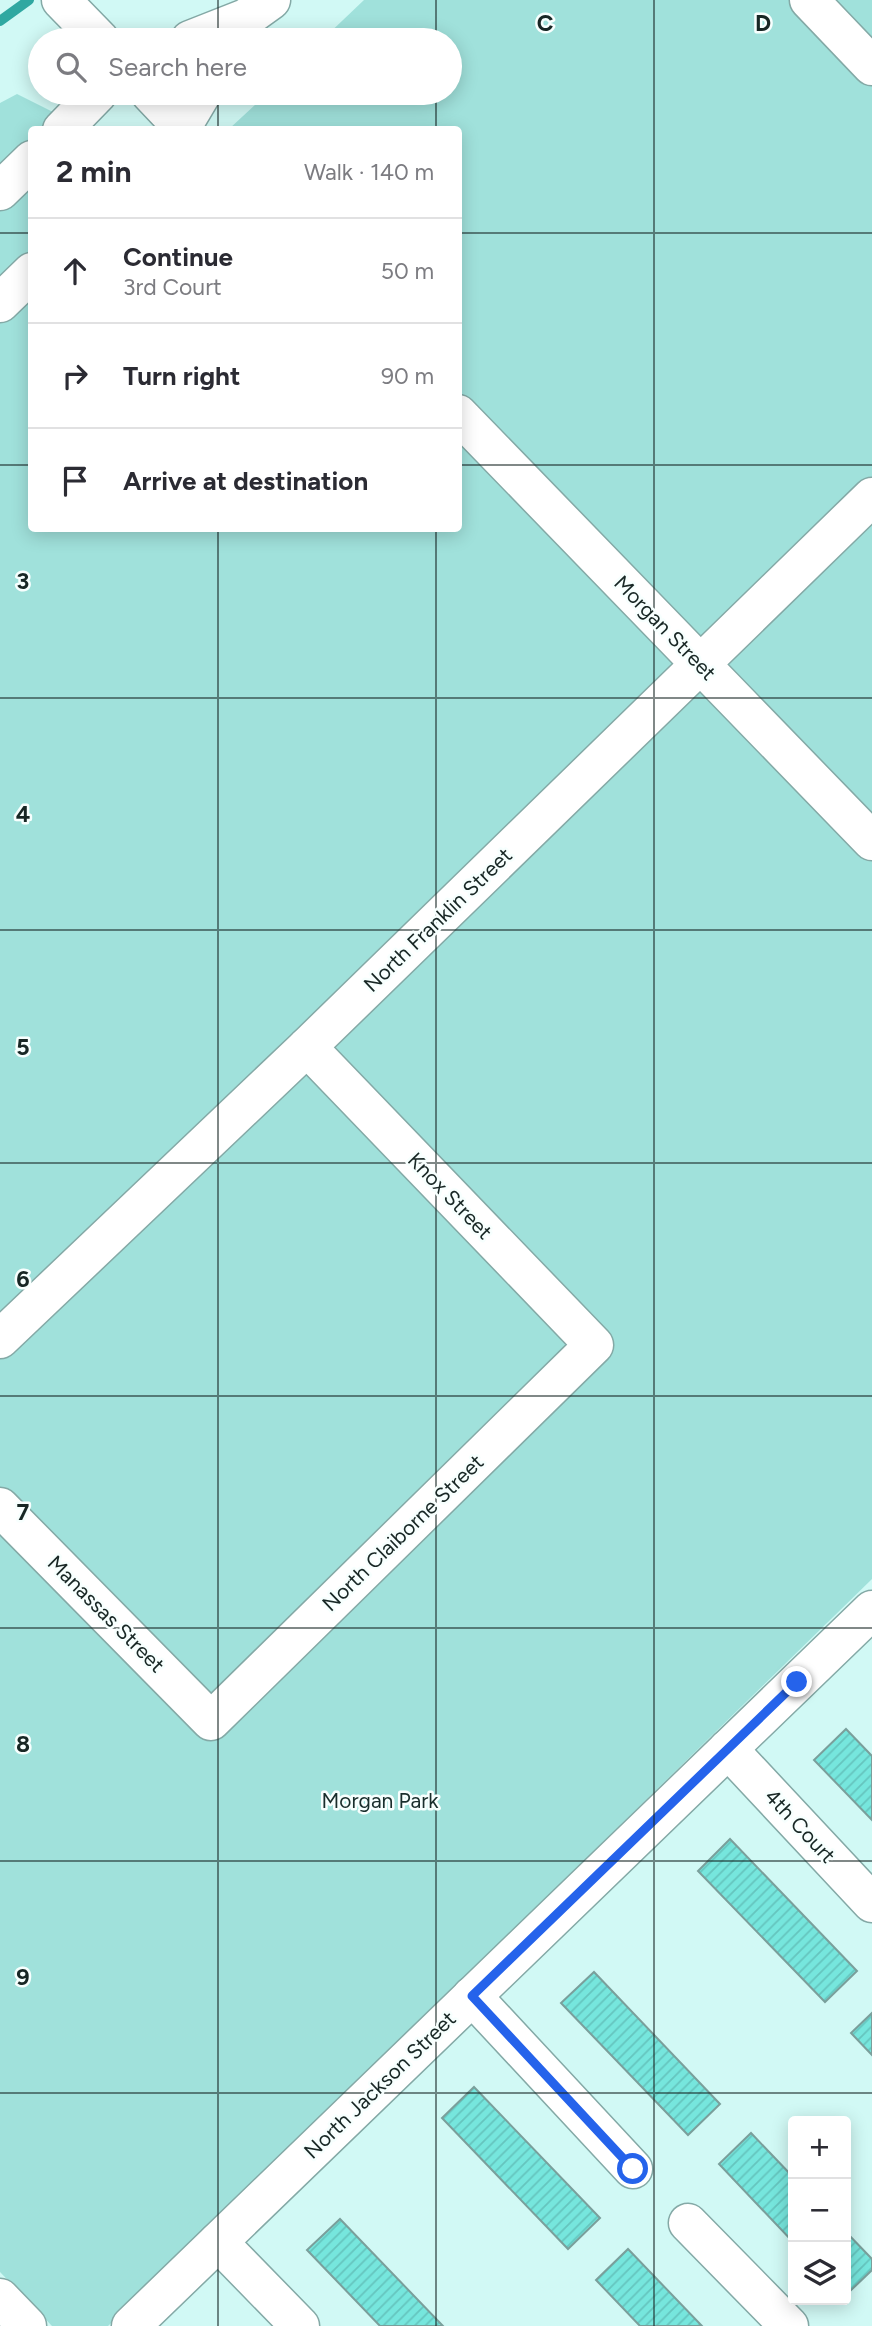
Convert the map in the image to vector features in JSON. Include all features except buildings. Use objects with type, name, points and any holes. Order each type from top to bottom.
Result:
[{"type":"street","points":[[809,0],[872,66]]},
{"type":"street","points":[[66,5],[88,28]]},
{"type":"street","points":[[224,28],[250,19]]},
{"type":"street","points":[[66,126],[86,105]]},
{"type":"street","points":[[161,105],[180,126]]},
{"type":"street","points":[[185,126],[196,105]]},
{"type":"street","points":[[0,191],[28,164]]},
{"type":"street","points":[[0,303],[28,276]]},
{"type":"street","name":"Morgan Street","points":[[462,418],[872,841]]},
{"type":"street","name":"North Franklin Street","points":[[0,1339],[307,1047],[872,497]]},
{"type":"street","name":"Knox Street","points":[[307,1047],[594,1345]]},
{"type":"street","name":"North Claiborne Street","points":[[211,1721],[594,1345]]},
{"type":"street","name":"Manassas Street","points":[[0,1507],[211,1721]]},
{"type":"street","name":"North Jackson Street","points":[[131,2326],[872,1611]]},
{"type":"street","name":"4th Court","points":[[728,1749],[872,1903]]},
{"type":"street","points":[[472,1996],[633,2169]]},
{"type":"street","points":[[688,2223],[789,2326]]},
{"type":"street","points":[[218,2242],[300,2326]]},
{"type":"street","points":[[0,2298],[27,2326]]},
{"type":"green space","name":"Morgan Park","points":[[364,0],[872,0],[872,1579],[108,2326],[52,2326],[0,2272],[0,103],[17,94],[28,100],[28,105],[39,105],[81,126],[28,126],[28,532],[462,532],[462,126],[232,126],[255,105],[462,105],[462,28],[335,28]]},
{"type":"waterway","points":[[0,21],[29,0]]},
{"type":"route","points":[[633,2169],[472,1996],[797,1682]]}]
